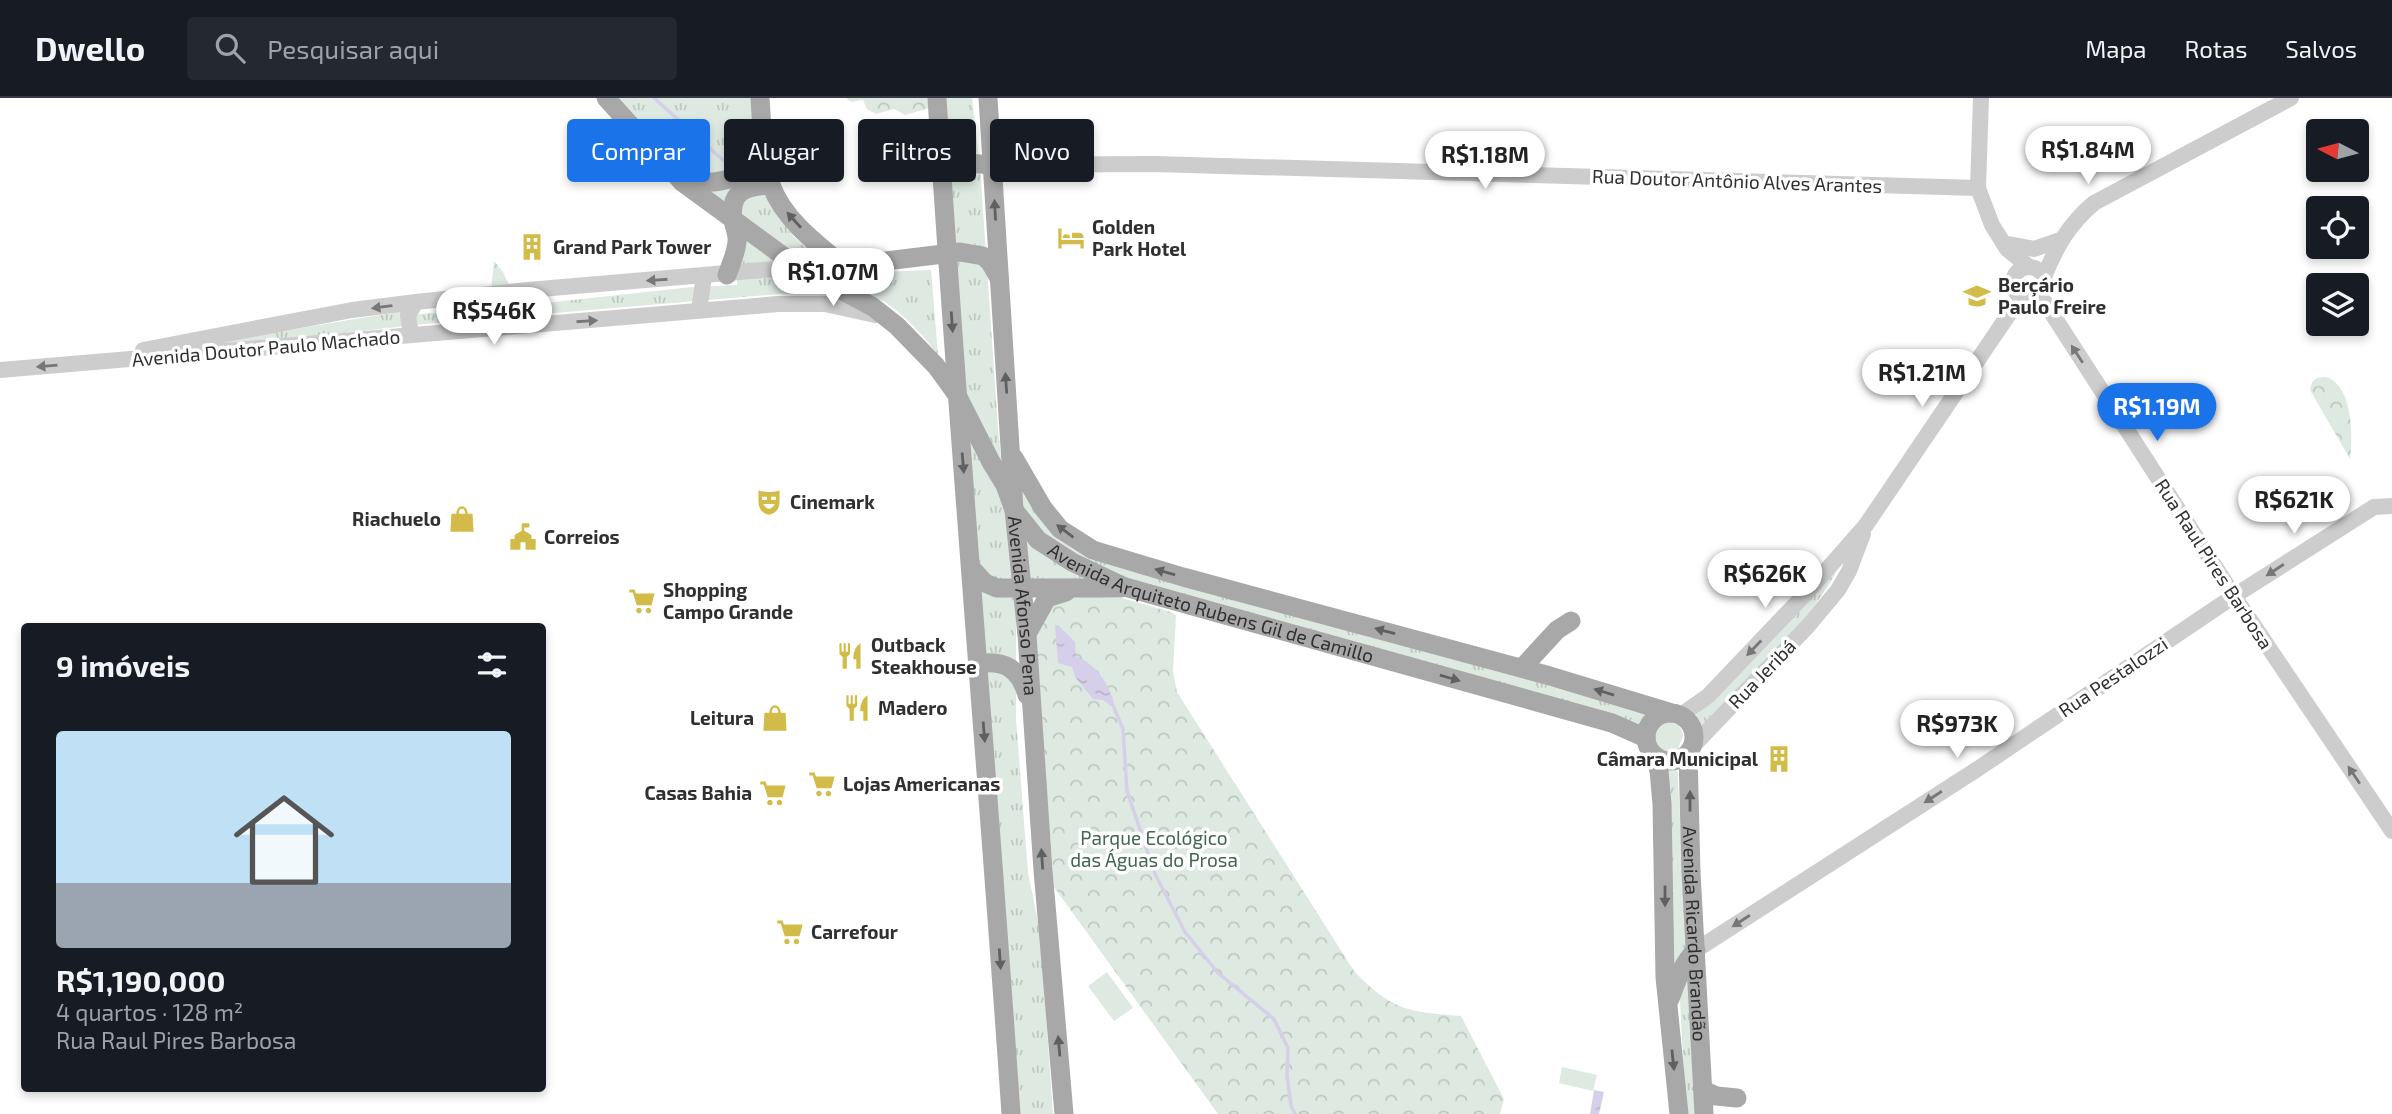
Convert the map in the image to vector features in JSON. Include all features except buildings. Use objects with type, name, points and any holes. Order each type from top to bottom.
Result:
[{"type":"main road","name":"Avenida Arquiteto Rubens Gil de Camillo","points":[[606,98],[625,119]]},
{"type":"main road","points":[[760,98],[762,119]]},
{"type":"main road","points":[[937,98],[938,119]]},
{"type":"main road","name":"Avenida Afonso Pena","points":[[988,98],[990,132]]},
{"type":"main road","points":[[681,182],[714,183],[724,179]]},
{"type":"main road","name":"Avenida Arquiteto Rubens Gil de Camillo","points":[[681,182],[798,268],[873,307],[929,358],[957,395],[1005,485],[1014,510],[1038,540],[1055,552],[1125,587],[1612,723],[1650,747]]},
{"type":"main road","points":[[771,182],[786,212],[821,248],[844,266],[976,253],[990,261],[999,278]]},
{"type":"main road","points":[[942,182],[1011,1114]]},
{"type":"main road","name":"Avenida Afonso Pena","points":[[993,182],[1014,510],[1027,635],[1043,870],[1064,1114]]},
{"type":"main road","points":[[727,275],[737,242],[733,219],[734,201],[745,188],[771,185]]},
{"type":"main road","name":"Avenida Arquiteto Rubens Gil de Camillo","points":[[1010,451],[1043,508],[1060,529],[1093,550],[1522,668],[1675,714]]},
{"type":"main road","points":[[972,569],[991,587],[1022,590],[1125,587]]},
{"type":"main road","points":[[1027,635],[1047,598],[1080,589]]},
{"type":"main road","points":[[1522,668],[1557,630],[1570,621]]},
{"type":"main road","points":[[978,664],[994,661],[1014,670],[1024,684],[1033,716]]},
{"type":"main road","points":[[1675,714],[1686,719],[1694,736],[1690,750],[1680,760],[1671,762],[1661,760],[1650,747],[1647,729],[1652,720],[1660,715],[1675,714]]},
{"type":"main road","name":"Avenida Ricardo Brandão","points":[[1650,747],[1659,771],[1662,804],[1665,977],[1679,1114]]},
{"type":"main road","name":"Avenida Ricardo Brandão","points":[[1690,750],[1704,1114]]},
{"type":"main road","points":[[1667,1006],[1679,973],[1696,950]]},
{"type":"main road","points":[[1703,1090],[1716,1096],[1737,1098]]},
{"type":"street","name":"Rua Raul Pires Barbosa","points":[[1981,98],[1978,188],[2023,290],[2392,831]]},
{"type":"street","points":[[2023,290],[2016,272],[2035,270],[2094,203],[2291,98]]},
{"type":"street","name":"Rua Doutor Antônio Alves Arantes","points":[[1094,164],[1978,188]]},
{"type":"street","points":[[2005,246],[2034,249],[2058,244]]},
{"type":"street","name":"Rua Raul Pires Barbosa","points":[[2005,246],[2035,270]]},
{"type":"street","name":"Avenida Doutor Paulo Machado","points":[[100,361],[352,310],[528,290],[844,266]]},
{"type":"street","name":"Rua Jeribá","points":[[1675,714],[1708,696],[1866,526],[2023,290],[2044,286],[2035,270]]},
{"type":"street","points":[[699,310],[704,276]]},
{"type":"street","points":[[411,335],[408,315],[416,302]]},
{"type":"street","name":"Avenida Doutor Paulo Machado","points":[[100,361],[778,304],[825,304],[887,319]]},
{"type":"street","points":[[0,370],[100,361]]},
{"type":"street","name":"Rua Pestalozzi","points":[[1696,950],[1979,768],[2234,596],[2374,507],[2392,506]]},
{"type":"street","name":"Rua Jeribá","points":[[1690,750],[1808,626],[1838,590],[1866,526]]},
{"type":"green space","points":[[612,98],[751,98],[756,119],[724,119],[724,182],[770,182],[777,214],[794,237],[818,257],[804,262],[694,182],[710,182],[710,119],[631,119]]},
{"type":"green space","points":[[846,98],[930,98],[930,108],[905,115],[894,109],[876,114],[867,109],[863,100],[851,102]]},
{"type":"green space","points":[[945,98],[972,98],[974,119],[946,119]]},
{"type":"green space","points":[[976,132],[998,428],[1016,613],[1016,719],[1028,873],[1040,931],[1053,1114],[1017,1114],[951,182],[976,182]]},
{"type":"green space","points":[[745,238],[809,280],[880,272],[931,270],[938,355],[911,323],[885,302],[855,294],[829,293],[779,294],[424,324],[108,360],[398,312],[421,314],[489,309],[494,261],[503,272],[518,306],[692,287],[737,285],[737,264]]},
{"type":"green space","points":[[2326,377],[2342,390],[2346,401],[2351,425],[2350,459],[2310,390],[2312,382]]},
{"type":"green space","points":[[1016,468],[1066,541],[1648,712],[1678,725],[1683,736],[1678,749],[1664,750],[1653,741],[1184,598],[1030,585]]},
{"type":"green space","points":[[1835,571],[1822,595],[1789,637],[1695,733],[1692,721],[1697,714]]},
{"type":"green space","name":"Parque Ecológico das Águas do Prosa","points":[[1080,596],[1122,598],[1176,615],[1173,671],[1177,692],[1354,971],[1379,994],[1402,1007],[1427,1013],[1461,1016],[1504,1099],[1500,1114],[1218,1114],[1054,887],[1035,632],[1039,615],[1062,600]]},
{"type":"green space","points":[[1676,760],[1696,1114],[1686,1114],[1680,1001],[1672,977],[1662,762]]},
{"type":"green space","points":[[1107,972],[1133,1008],[1114,1021],[1088,986]]},
{"type":"green space","points":[[1562,1067],[1597,1075],[1593,1091],[1559,1083]]},
{"type":"water","points":[[1055,625],[1075,642],[1076,656],[1091,665],[1103,678],[1116,710],[1103,700],[1093,699],[1075,677],[1072,667],[1058,663]]},
{"type":"water","points":[[1594,1090],[1604,1092],[1599,1114],[1590,1114]]},
{"type":"waterway","points":[[654,98],[724,161]]},
{"type":"waterway","points":[[1114,708],[1123,729],[1127,791],[1155,874],[1185,932],[1218,973],[1274,1019],[1288,1048],[1287,1075],[1291,1106],[1295,1114]]},
{"type":"place","name":"Golden Park Hotel","points":[[1071,238]]},
{"type":"place","name":"Grand Park Tower","points":[[532,247]]},
{"type":"place","name":"Berçário Paulo Freire","points":[[1977,296]]},
{"type":"place","name":"Cinemark","points":[[769,502]]},
{"type":"place","name":"Riachuelo","points":[[462,519]]},
{"type":"place","name":"Correios","points":[[523,537]]},
{"type":"place","name":"Shopping Campo Grande","points":[[642,601]]},
{"type":"place","name":"Outback Steakhouse","points":[[850,656]]},
{"type":"place","name":"Madero","points":[[857,708]]},
{"type":"place","name":"Leitura","points":[[775,718]]},
{"type":"place","name":"Câmara Municipal","points":[[1779,759]]},
{"type":"place","name":"Lojas Americanas","points":[[822,784]]},
{"type":"place","name":"Casas Bahia","points":[[773,793]]},
{"type":"place","name":"Carrefour","points":[[790,932]]}]
